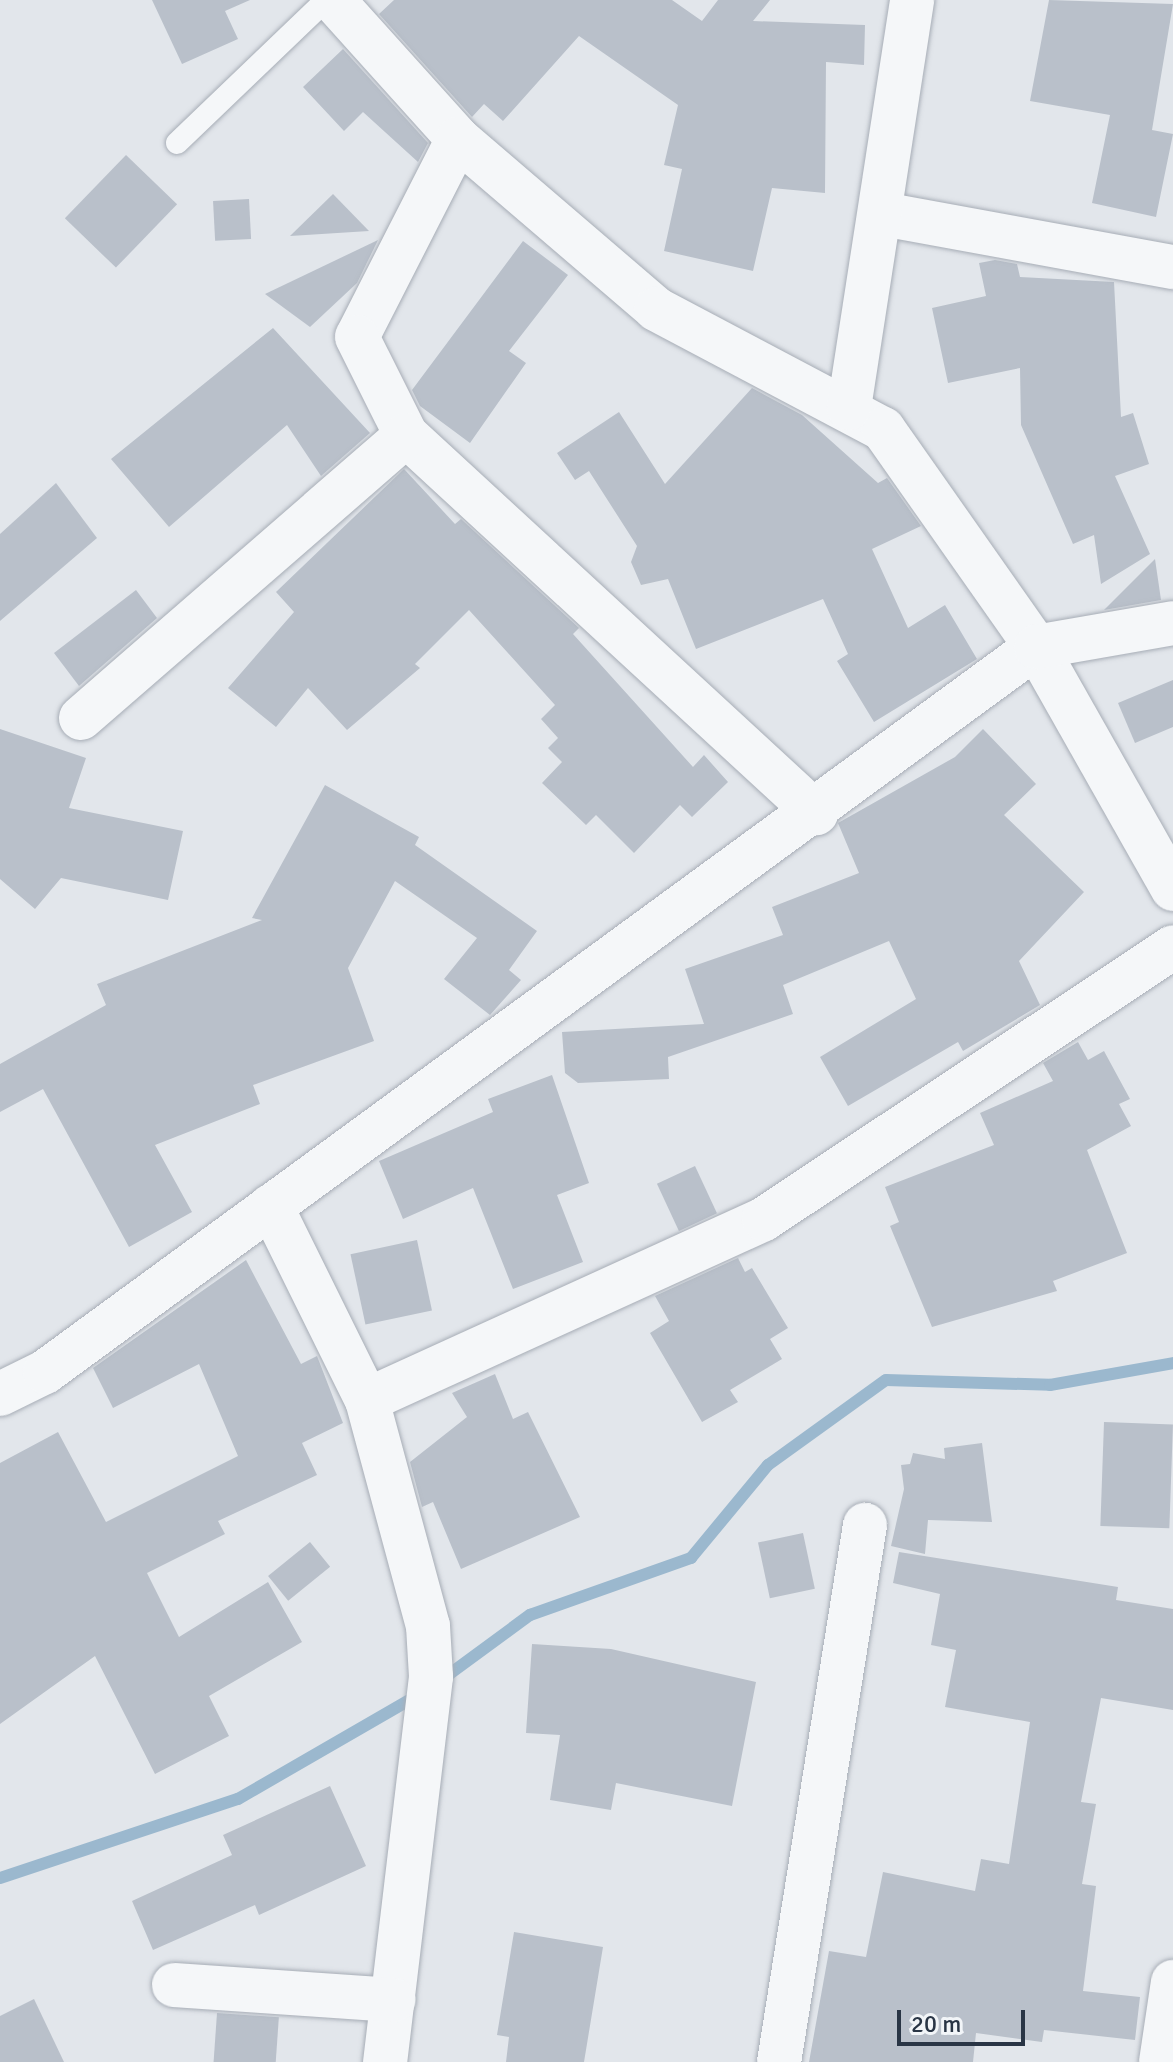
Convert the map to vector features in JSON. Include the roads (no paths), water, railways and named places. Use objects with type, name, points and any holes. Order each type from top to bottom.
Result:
[{"type":"street","points":[[333,0],[458,139],[656,309],[849,408],[883,429],[1036,647],[1173,889]]},
{"type":"street","points":[[849,408],[883,214],[912,0]]},
{"type":"street","points":[[458,139],[357,337],[406,435],[816,813]]},
{"type":"street","points":[[883,214],[1173,267]]},
{"type":"street","points":[[81,718],[406,435]]},
{"type":"street","points":[[0,1394],[45,1372],[816,813],[1036,647],[1173,623]]},
{"type":"street","points":[[367,1400],[764,1219],[1173,947]]},
{"type":"street","points":[[271,1206],[367,1400],[428,1626],[431,1677],[385,2062]]},
{"type":"street","points":[[779,2062],[865,1525]]},
{"type":"street","points":[[1161,2062],[1173,1982]]},
{"type":"street","points":[[174,1985],[393,2000]]},
{"type":"lane","points":[[177,143],[326,0]]},
{"type":"waterway","points":[[440,1681],[530,1615],[691,1558],[768,1465],[886,1380],[1050,1385],[1173,1363]]},
{"type":"waterway","points":[[0,1878],[238,1799],[418,1695]]}]
